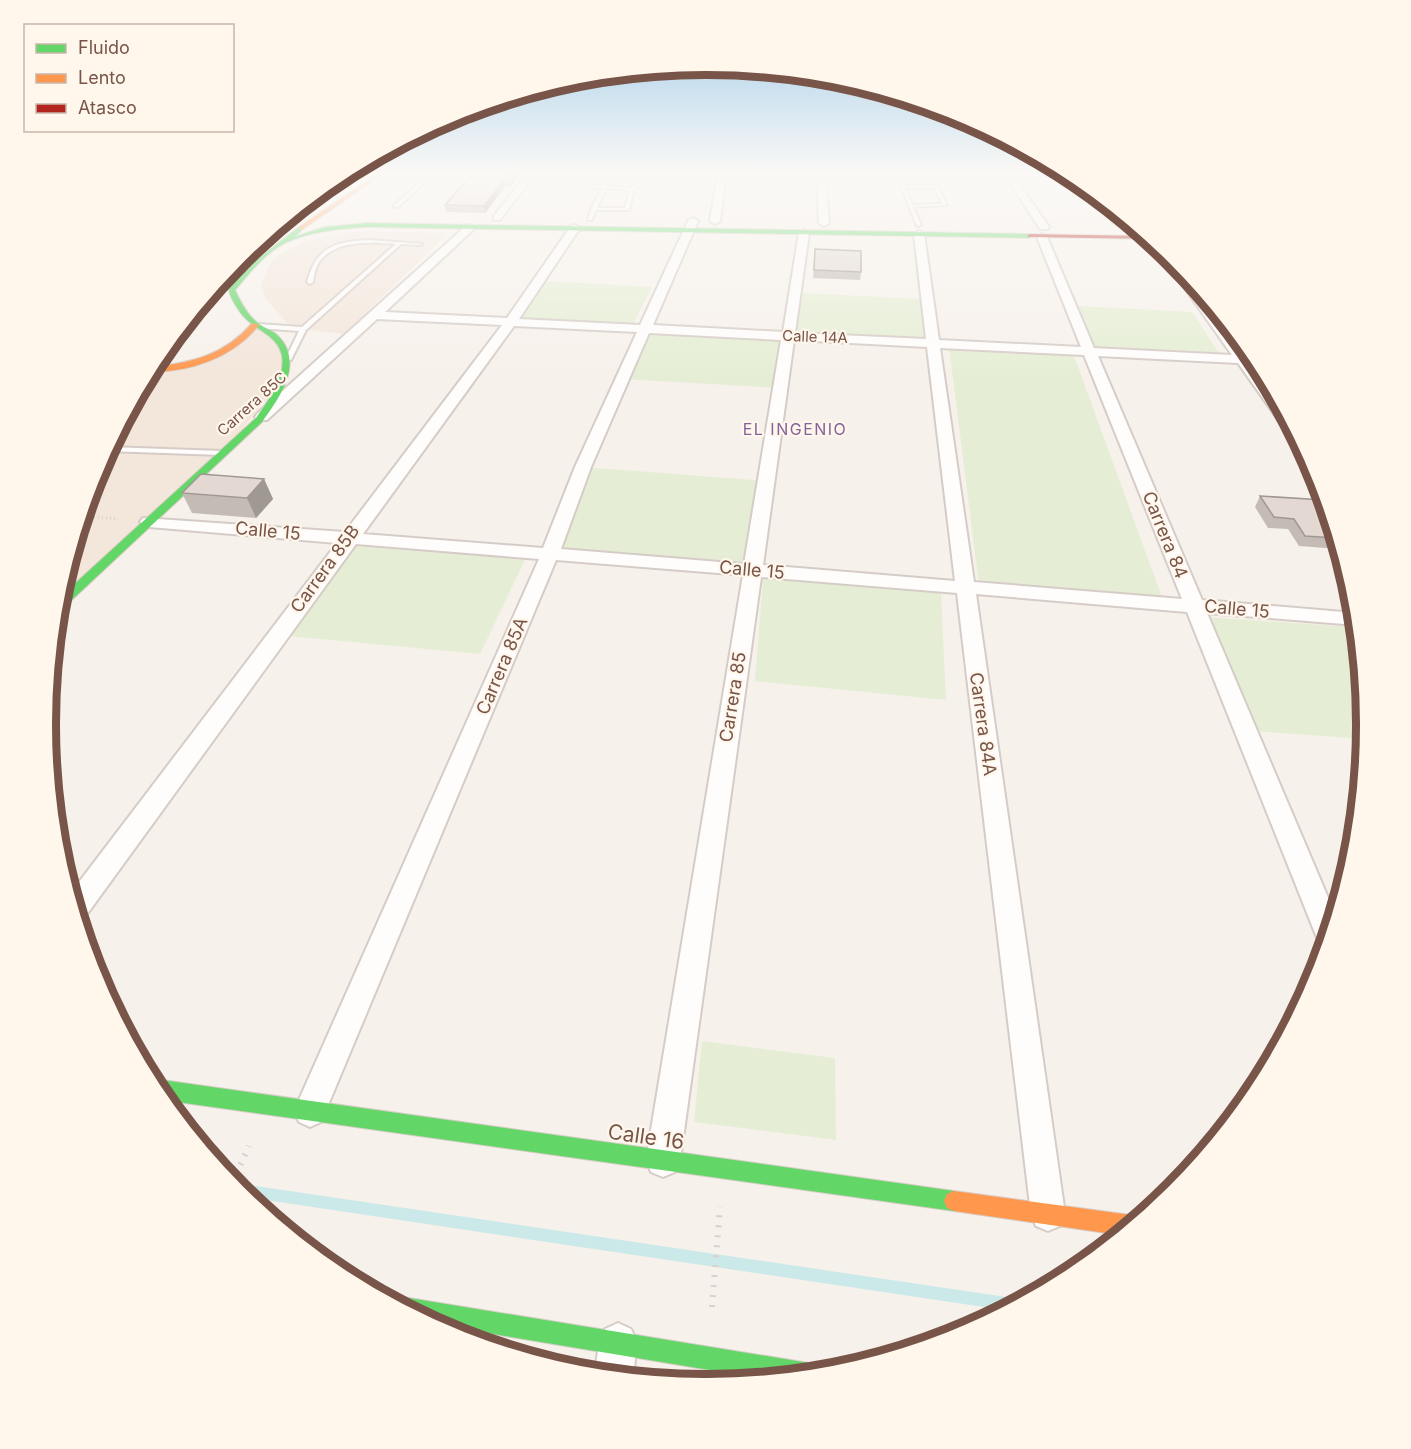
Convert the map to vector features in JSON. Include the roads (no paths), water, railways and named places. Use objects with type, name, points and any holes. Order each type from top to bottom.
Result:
[{"type":"street","points":[[231,290],[257,262],[285,242]]},
{"type":"street","name":"Carrera 85C","points":[[68,597],[455,242]]},
{"type":"street","name":"Carrera 85B","points":[[81,901],[569,242]]},
{"type":"street","name":"Carrera 85A","points":[[310,1111],[550,554],[583,467],[684,242]]},
{"type":"street","name":"Carrera 85","points":[[663,1160],[803,242]]},
{"type":"street","name":"Carrera 84A","points":[[920,242],[1048,1214]]},
{"type":"street","name":"Carrera 84","points":[[1047,242],[1089,352],[1324,922]]},
{"type":"street","points":[[224,288],[231,290],[239,306],[255,325],[277,340],[288,360],[286,376],[259,420]]},
{"type":"street","name":"Calle 14A","points":[[374,315],[1244,360]]},
{"type":"street","points":[[162,367],[212,357],[234,347],[250,336],[255,325]]},
{"type":"street","name":"Calle 15","points":[[149,522],[1346,618]]},
{"type":"street","name":"Calle 16","points":[[169,1091],[1120,1224]]},
{"type":"street","points":[[439,1317],[616,1359],[765,1371]]},
{"type":"lane","points":[[310,282],[311,269],[318,257],[330,247],[354,243],[420,244]]},
{"type":"lane","points":[[288,360],[303,329],[399,244]]},
{"type":"lane","points":[[255,325],[303,329]]},
{"type":"lane","points":[[117,449],[222,453]]},
{"type":"waterway","points":[[254,1192],[1000,1303]]},
{"type":"district","name":"EL INGENIO","points":[[795,429]]}]
